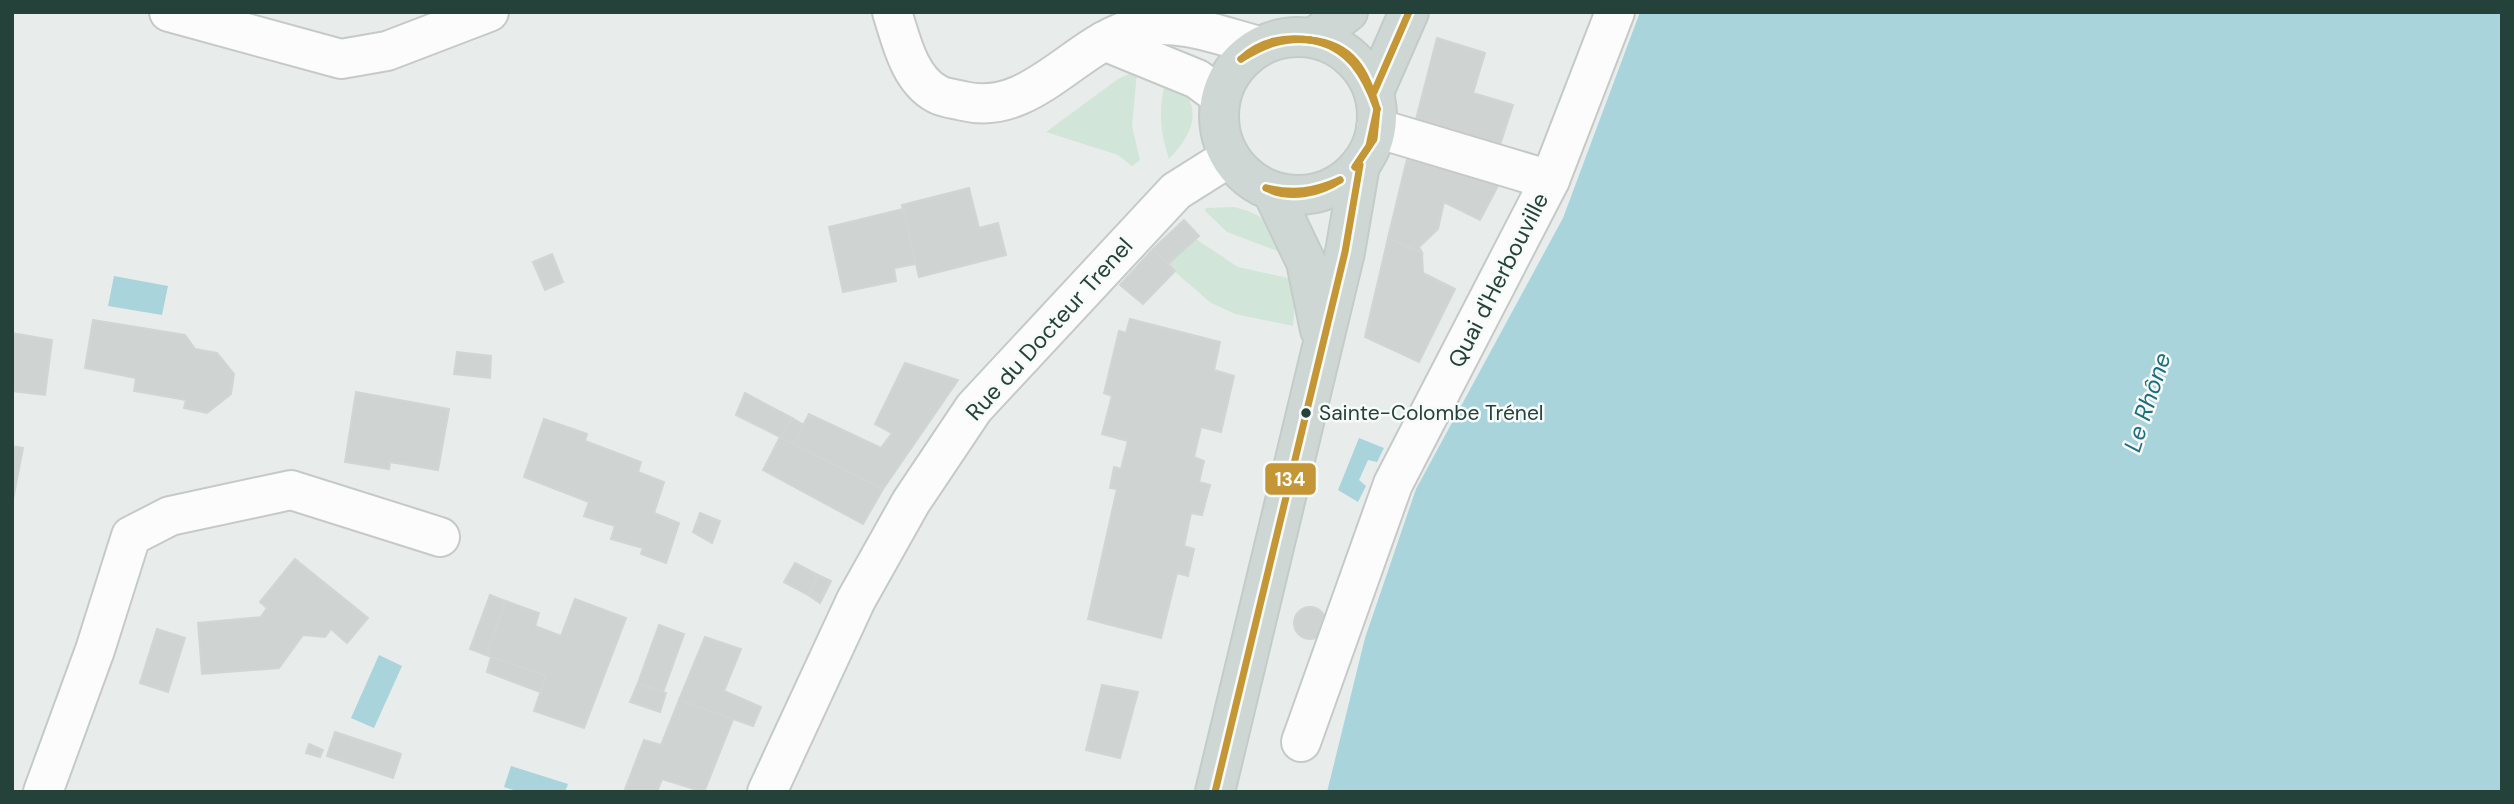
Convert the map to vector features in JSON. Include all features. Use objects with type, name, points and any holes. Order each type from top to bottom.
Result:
[{"type":"main road","points":[[1313,38],[1348,12]]},
{"type":"main road","points":[[1375,110],[1364,73],[1350,56],[1333,44],[1313,38],[1285,37],[1259,46],[1234,67],[1220,96],[1219,130],[1230,157],[1255,183],[1272,191],[1296,195],[1320,192],[1342,182],[1360,165],[1371,147],[1375,110],[1409,12]]},
{"type":"main road","points":[[1215,792],[1345,252],[1360,165]]},
{"type":"main road","points":[[1272,191],[1306,262],[1322,340]]},
{"type":"street","points":[[169,12],[341,59],[387,51],[489,12]]},
{"type":"street","points":[[892,12],[908,59],[918,76],[937,94],[969,102],[1005,102],[1023,95],[1104,41],[1139,27],[1178,25],[1259,46]]},
{"type":"street","name":"Quai d'Herbouville","points":[[1301,742],[1393,484],[1550,180],[1615,12]]},
{"type":"street","points":[[1104,41],[1198,79],[1220,96]]},
{"type":"street","points":[[1375,110],[1550,180]]},
{"type":"street","name":"Rue du Docteur Trenel","points":[[768,792],[856,600],[911,502],[974,408],[1176,191],[1230,157]]},
{"type":"street","points":[[43,792],[95,650],[131,536],[170,516],[291,490],[440,537]]},
{"type":"green space","points":[[1137,73],[1132,126],[1140,160],[1132,166],[1118,155],[1046,132],[1118,79]]},
{"type":"green space","points":[[1167,76],[1187,96],[1193,116],[1186,137],[1169,159],[1161,118]]},
{"type":"green space","points":[[1234,207],[1254,214],[1267,223],[1285,254],[1227,232],[1205,211],[1206,208]]},
{"type":"green space","points":[[1196,239],[1238,267],[1292,279],[1295,300],[1293,326],[1235,314],[1211,303],[1167,265]]},
{"type":"water","name":"Le Rhône","points":[[1640,12],[2502,12],[2502,792],[1327,792],[1365,638],[1416,489],[1563,218]]},
{"type":"water","points":[[114,276],[168,286],[162,315],[108,306]]},
{"type":"water","points":[[1359,438],[1384,448],[1377,462],[1368,460],[1359,480],[1366,486],[1358,502],[1338,490]]},
{"type":"water","points":[[379,655],[402,666],[374,728],[351,718]]},
{"type":"water","points":[[511,766],[568,784],[565,792],[520,792],[504,787]]},
{"type":"building","points":[[1437,38],[1485,53],[1473,93],[1513,105],[1498,151],[1415,123]]},
{"type":"building","points":[[1407,159],[1499,184],[1480,220],[1444,202],[1438,229],[1419,247],[1422,253],[1388,238]]},
{"type":"building","points":[[969,188],[979,228],[998,223],[1006,255],[919,277],[902,205]]},
{"type":"building","points":[[903,209],[916,264],[894,268],[896,281],[843,292],[829,227]]},
{"type":"building","points":[[1184,220],[1199,236],[1167,265],[1153,249]]},
{"type":"building","points":[[1388,238],[1422,253],[1423,273],[1455,289],[1419,362],[1365,337]]},
{"type":"building","points":[[1153,249],[1175,271],[1143,304],[1120,285]]},
{"type":"building","points":[[552,254],[563,282],[545,290],[533,262]]},
{"type":"building","points":[[1130,319],[1220,342],[1214,370],[1234,376],[1221,432],[1201,427],[1194,457],[1204,461],[1199,482],[1210,485],[1202,515],[1191,513],[1184,546],[1194,549],[1188,576],[1177,573],[1161,638],[1088,619],[1117,489],[1110,488],[1114,467],[1121,469],[1128,441],[1102,434],[1112,396],[1104,393],[1119,331],[1126,333]]},
{"type":"building","points":[[93,320],[185,335],[195,349],[217,353],[234,374],[231,394],[207,413],[184,408],[186,400],[134,391],[136,378],[85,368]]},
{"type":"building","points":[[12,333],[52,340],[45,395],[12,391]]},
{"type":"building","points":[[457,352],[491,356],[490,378],[454,374]]},
{"type":"building","points":[[905,363],[958,380],[883,489],[793,444],[809,414],[881,448],[892,433],[875,424]]},
{"type":"building","points":[[356,392],[449,409],[438,470],[390,462],[389,469],[345,462]]},
{"type":"building","points":[[745,393],[792,418],[780,437],[736,415]]},
{"type":"building","points":[[792,418],[804,425],[793,444],[780,437]]},
{"type":"building","points":[[544,419],[587,434],[585,441],[641,462],[638,472],[664,482],[654,513],[679,523],[666,563],[641,554],[643,548],[611,539],[615,526],[584,516],[589,502],[524,477]]},
{"type":"building","points":[[780,437],[883,489],[863,524],[763,470]]},
{"type":"building","points":[[12,446],[23,448],[12,505]]},
{"type":"building","points":[[700,513],[720,521],[712,543],[693,532]]},
{"type":"building","points":[[295,559],[368,618],[347,643],[331,629],[325,637],[303,635],[279,668],[202,674],[198,623],[261,617],[267,608],[260,602]]},
{"type":"building","points":[[795,563],[818,575],[808,595],[784,582]]},
{"type":"building","points":[[818,575],[831,581],[820,603],[808,595]]},
{"type":"building","points":[[490,595],[506,601],[486,655],[470,649]]},
{"type":"building","points":[[575,599],[626,618],[584,728],[534,711],[546,676],[486,655],[506,601],[539,613],[535,626],[561,636]]},
{"type":"building","points":[[1310,607],[1321,612],[1326,623],[1321,634],[1310,639],[1299,634],[1294,623],[1299,612]]},
{"type":"building","points":[[659,625],[684,634],[663,692],[638,683]]},
{"type":"building","points":[[157,629],[185,638],[168,692],[140,683]]},
{"type":"building","points":[[705,637],[741,649],[724,691],[761,707],[753,726],[679,700]]},
{"type":"building","points":[[491,657],[546,676],[540,692],[487,672]]},
{"type":"building","points":[[638,683],[666,693],[660,712],[630,702]]},
{"type":"building","points":[[1102,685],[1138,692],[1120,758],[1086,750]]},
{"type":"building","points":[[679,700],[733,719],[704,792],[662,779],[657,792],[624,792],[644,740],[661,745]]},
{"type":"building","points":[[335,732],[401,754],[393,778],[327,756]]},
{"type":"building","points":[[309,744],[323,750],[320,757],[306,753]]},
{"type":"transit line","name":"134","points":[[1374,92],[1409,12]]},
{"type":"transit line","name":"134","points":[[1241,59],[1256,48],[1273,41],[1310,40]]},
{"type":"transit line","name":"134","points":[[1241,59],[1274,43],[1310,40]]},
{"type":"transit line","name":"134","points":[[1310,40],[1337,47],[1356,62],[1368,83],[1377,109]]},
{"type":"transit line","name":"134","points":[[1310,40],[1324,43],[1354,64],[1377,109]]},
{"type":"transit line","name":"134","points":[[1355,167],[1369,146],[1377,109]]},
{"type":"transit line","name":"134","points":[[1355,167],[1374,139],[1377,109]]},
{"type":"transit line","name":"134","points":[[1215,792],[1345,252],[1360,165]]},
{"type":"transit line","name":"134","points":[[1266,188],[1303,191],[1340,180]]},
{"type":"transit line","name":"134","points":[[1266,188],[1284,194],[1304,194],[1323,189],[1340,180]]},
{"type":"place","name":"Sainte-Colombe Trénel","points":[[1306,413]]}]
